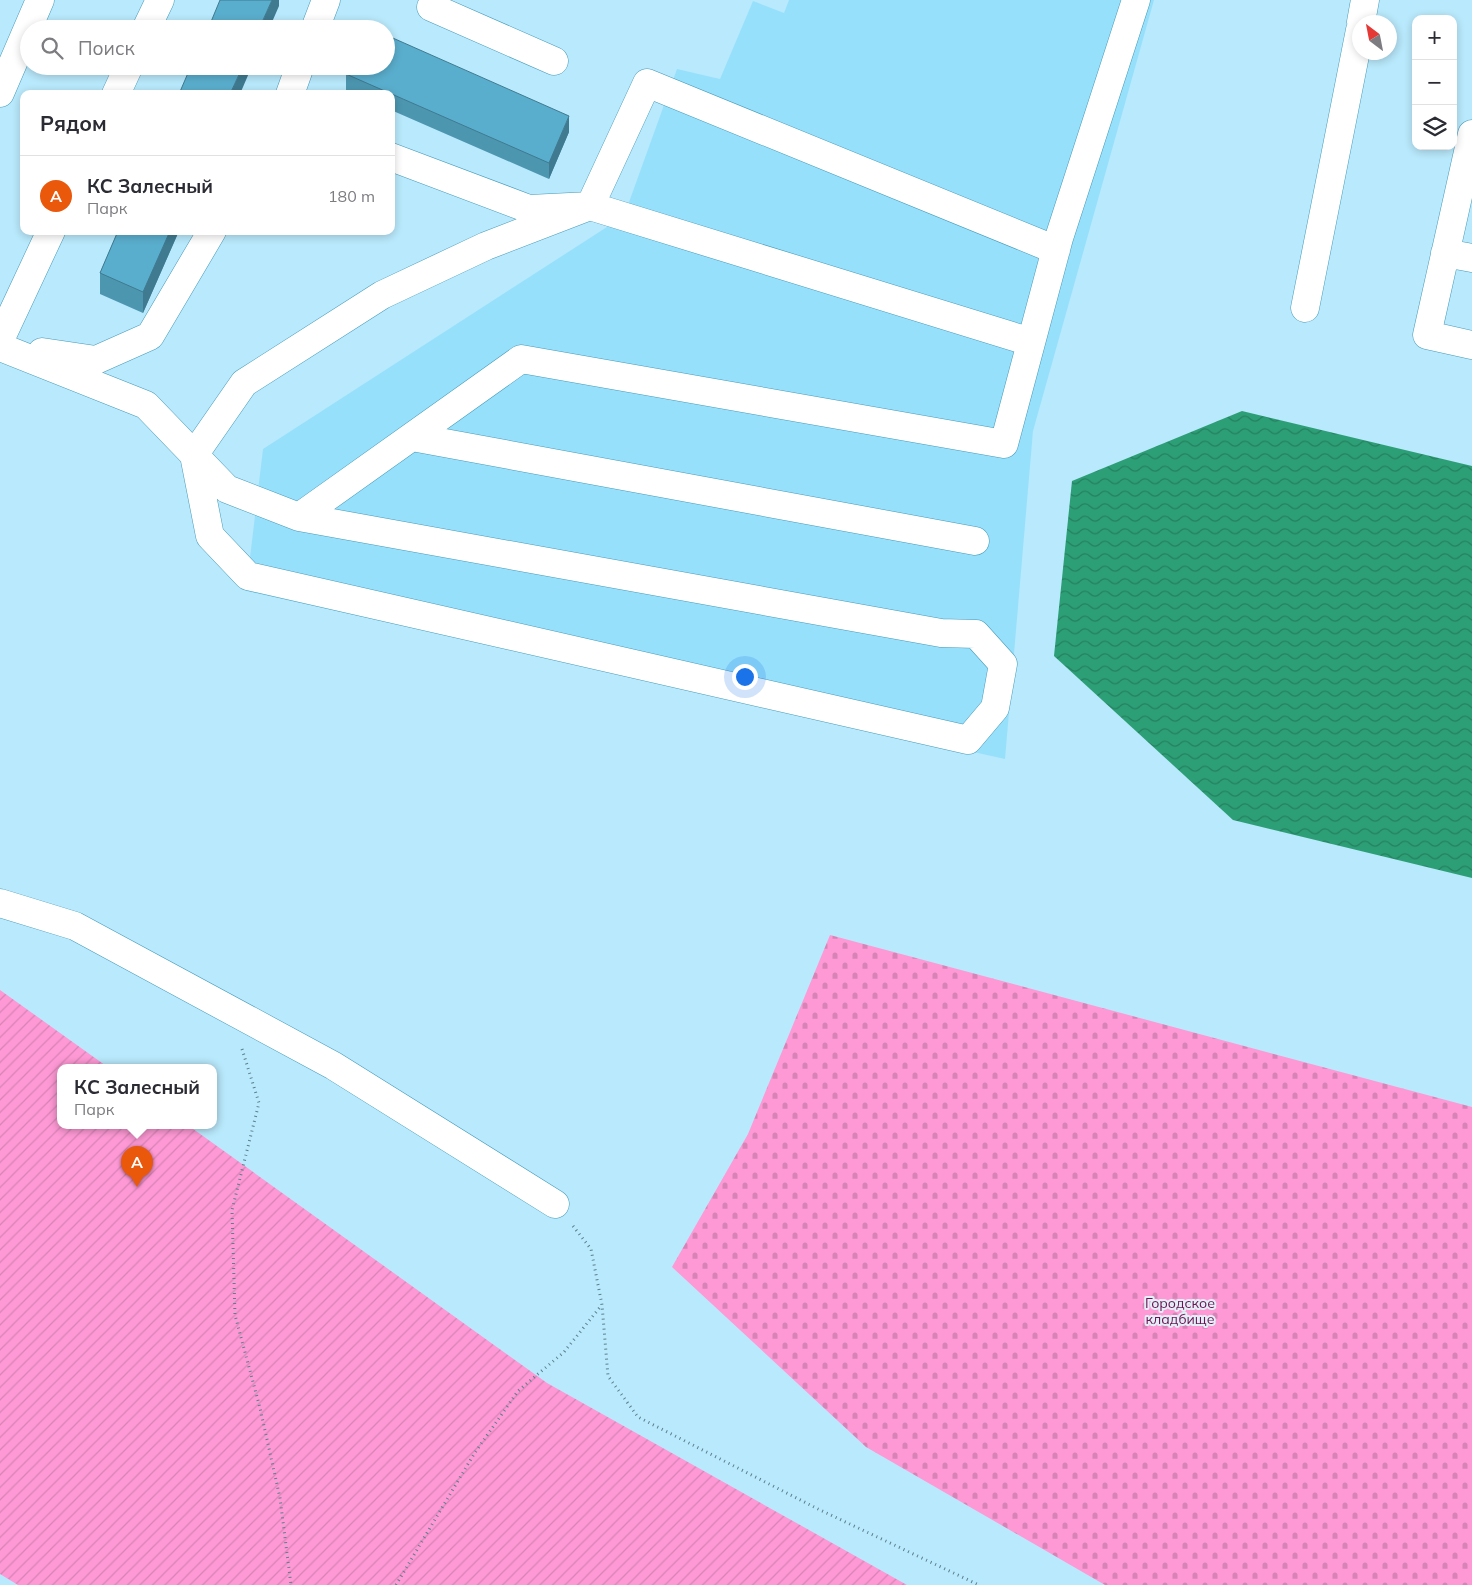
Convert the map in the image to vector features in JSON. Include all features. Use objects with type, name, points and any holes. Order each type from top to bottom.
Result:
[{"type":"street","points":[[31,20],[40,0]]},
{"type":"street","points":[[150,20],[160,0]]},
{"type":"street","points":[[318,20],[326,0]]},
{"type":"street","points":[[299,516],[521,359],[1004,444],[1056,250],[1136,0]]},
{"type":"street","points":[[1362,15],[1365,0]]},
{"type":"street","points":[[427,2],[554,61]]},
{"type":"street","points":[[0,93],[20,46]]},
{"type":"street","points":[[1306,308],[1354,60]]},
{"type":"street","points":[[118,90],[125,75]]},
{"type":"street","points":[[291,90],[297,75]]},
{"type":"street","points":[[0,346],[146,405],[194,455],[227,489],[299,516],[941,633],[976,634],[1003,664],[995,708],[968,740],[248,576],[210,536],[194,455],[244,383],[382,295],[486,246],[590,206],[647,83],[1056,250]]},
{"type":"street","points":[[1472,134],[1469,162],[1445,253],[1427,335],[1472,345]]},
{"type":"street","points":[[395,159],[528,209],[590,206],[1031,342]]},
{"type":"street","points":[[0,340],[49,235]]},
{"type":"street","points":[[0,346],[96,360],[150,336],[210,235]]},
{"type":"street","points":[[1445,253],[1472,258]]},
{"type":"street","points":[[412,437],[974,541]]},
{"type":"street","points":[[0,903],[74,926],[334,1066],[555,1204]]},
{"type":"path","points":[[230,1010],[259,1103],[232,1210],[235,1315],[260,1408],[280,1498],[291,1585]]},
{"type":"path","points":[[555,1204],[591,1249],[602,1305],[608,1376],[638,1417],[818,1509],[979,1585]]},
{"type":"path","points":[[396,1585],[474,1454],[518,1391],[564,1352],[602,1305]]},
{"type":"shaded area","points":[[789,0],[1154,0],[1033,431],[1005,759],[246,591],[263,449],[624,216],[677,69],[720,79],[753,1],[784,13]]},
{"type":"green space","name":"Городское кладбище","points":[[830,935],[1472,1107],[1472,1585],[1105,1585],[866,1447],[672,1267],[748,1134]]},
{"type":"green space","points":[[0,990],[103,1064],[57,1064],[57,1129],[193,1129],[547,1383],[907,1585],[18,1585],[0,1574]]},
{"type":"water","points":[[1242,411],[1472,466],[1472,878],[1233,820],[1054,656],[1072,481]]},
{"type":"building","points":[[220,0],[272,0],[263,20],[212,20]]},
{"type":"building","points":[[395,39],[569,116],[549,163],[395,95],[395,90],[382,90],[348,75],[395,75]]},
{"type":"building","points":[[187,75],[239,75],[232,90],[181,90]]},
{"type":"building","points":[[116,235],[168,235],[143,292],[100,273]]},
{"type":"place","name":"КС Залесный","points":[[137,1187]]}]
